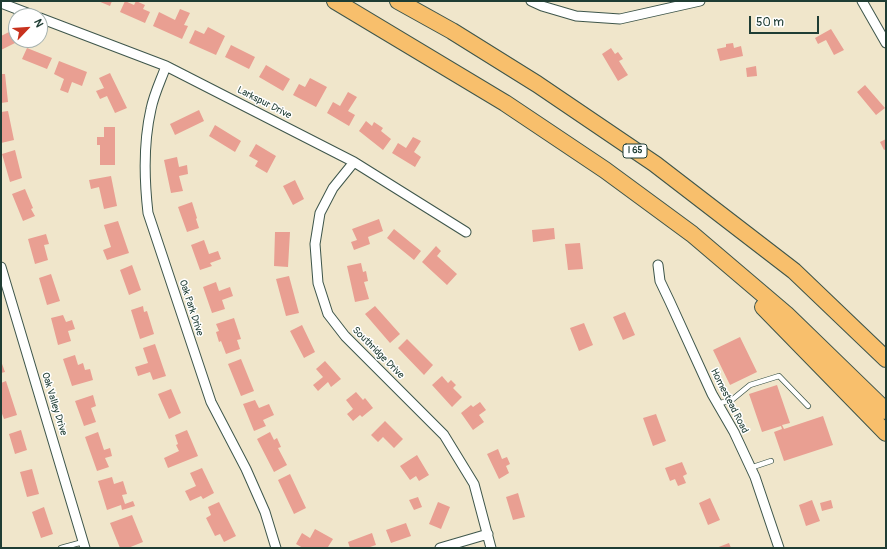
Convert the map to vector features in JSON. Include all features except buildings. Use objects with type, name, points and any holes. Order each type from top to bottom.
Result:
[{"type":"highway","points":[[336,1],[505,103],[605,170],[692,234],[786,314],[886,411]]},
{"type":"highway","name":"I 65","points":[[398,1],[452,31],[537,84],[655,164],[794,271],[886,359]]},
{"type":"highway","points":[[692,234],[886,433]]},
{"type":"highway","points":[[854,327],[886,354]]},
{"type":"street","points":[[531,1],[576,16],[620,19],[700,1]]},
{"type":"street","points":[[862,1],[886,43]]},
{"type":"street","points":[[1,3],[14,8]]},
{"type":"street","name":"Larkspur Drive","points":[[48,21],[166,66],[354,162],[466,232]]},
{"type":"street","name":"Oak Park Drive","points":[[166,66],[151,108],[145,143],[145,186],[148,213],[211,402],[246,469],[265,512],[276,548]]},
{"type":"street","name":"Southridge Drive","points":[[354,162],[333,188],[320,213],[314,244],[318,282],[328,314],[345,336],[444,435],[474,484],[491,548]]},
{"type":"street","name":"Homestead Road","points":[[658,265],[660,281],[718,404],[734,432],[755,477],[779,548]]},
{"type":"street","name":"Oak Valley Drive","points":[[1,267],[84,545]]},
{"type":"street","points":[[440,548],[488,534]]},
{"type":"lane","points":[[718,404],[733,399],[750,385],[779,376],[808,406]]},
{"type":"lane","points":[[750,468],[771,461]]},
{"type":"lane","points":[[61,548],[84,545]]}]
